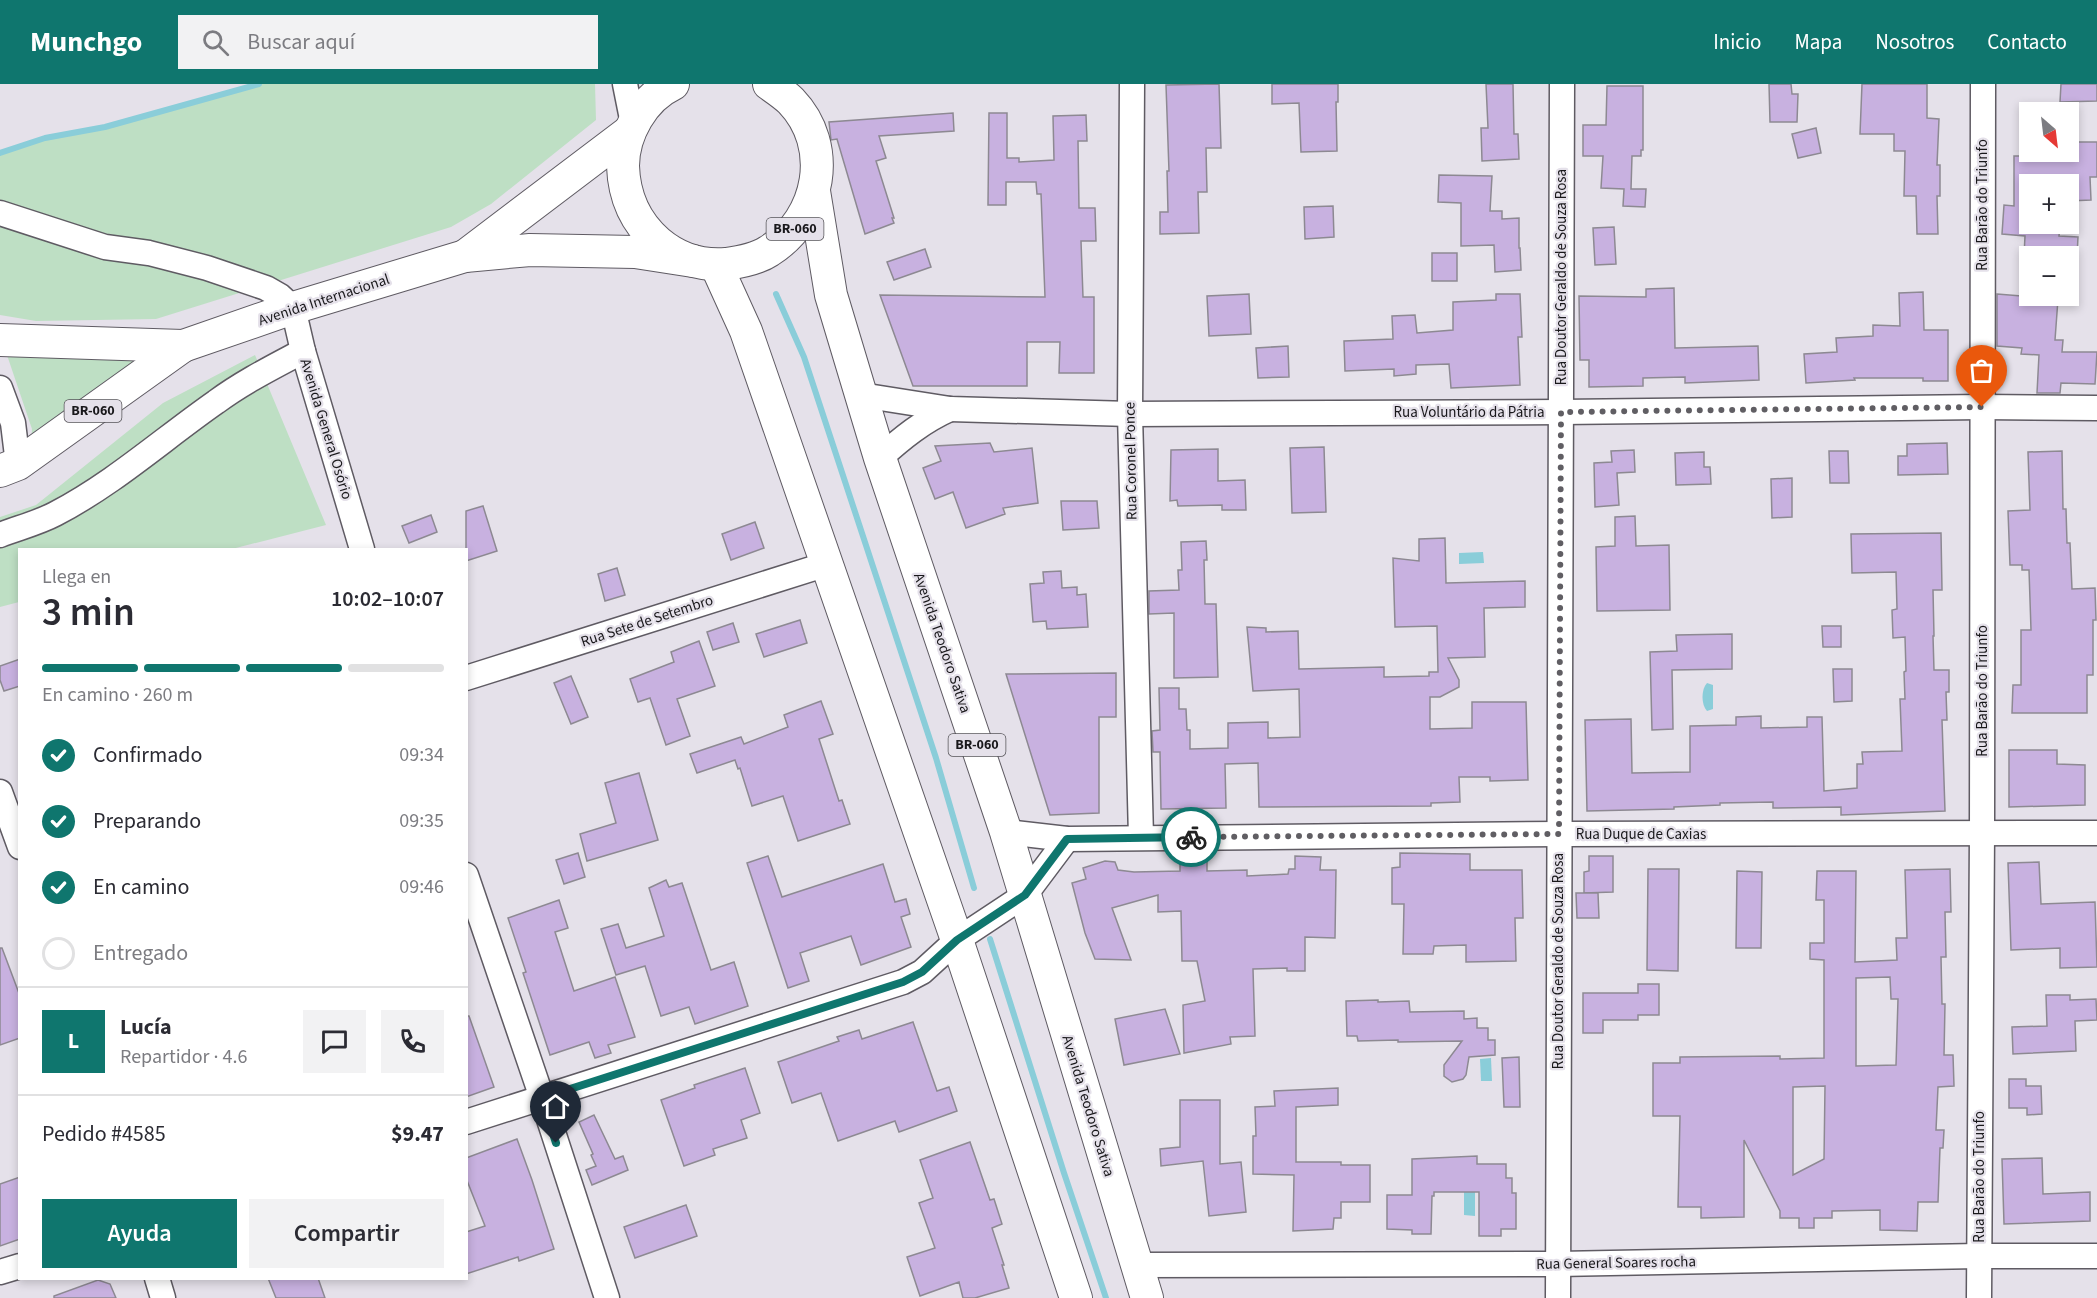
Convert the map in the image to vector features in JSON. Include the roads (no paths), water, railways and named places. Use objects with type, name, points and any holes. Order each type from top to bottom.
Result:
[{"type":"main road","name":"BR-060","points":[[673,84],[648,103],[632,127],[623,157],[624,184],[632,210],[647,233],[668,250],[704,263],[744,262],[768,252],[789,236],[805,215],[814,191],[817,167],[814,143],[805,120],[782,90]]},
{"type":"main road","name":"Avenida Internacional","points":[[465,256],[632,127]]},
{"type":"main road","name":"Avenida Teodoro Sativa","points":[[814,191],[831,295],[861,395],[880,458],[1006,832],[1147,1298]]},
{"type":"main road","name":"Avenida Internacional","points":[[9,468],[183,346],[293,308],[465,256],[530,250],[623,252],[704,263]]},
{"type":"main road","points":[[704,263],[746,331],[957,940],[1076,1298]]},
{"type":"main road","name":"Avenida Internacional","points":[[0,340],[183,346]]},
{"type":"street","points":[[625,84],[632,127]]},
{"type":"street","name":"Rua Coronel Ponce","points":[[1132,84],[1130,414],[1141,837]]},
{"type":"street","name":"Rua Doutor Geraldo de Souza Rosa","points":[[1558,1298],[1562,84]]},
{"type":"street","name":"Rua Barão do Triunfo","points":[[1979,1298],[1983,84]]},
{"type":"street","points":[[0,213],[105,247],[149,253],[207,268],[266,288],[280,296],[293,308]]},
{"type":"street","name":"Avenida General Osório","points":[[293,308],[303,351],[362,548]]},
{"type":"street","points":[[0,535],[52,516],[70,506],[217,400],[303,351]]},
{"type":"street","points":[[0,388],[13,423],[9,468]]},
{"type":"street","name":"Rua Voluntário da Pátria","points":[[861,395],[950,409],[1130,414],[2097,408]]},
{"type":"street","points":[[880,458],[909,432],[950,409]]},
{"type":"street","name":"Rua Sete de Setembro","points":[[468,677],[827,564]]},
{"type":"street","points":[[0,792],[13,835]]},
{"type":"street","name":"Rua Duque de Caxias","points":[[1006,832],[1067,839],[1559,834],[2097,833]]},
{"type":"street","points":[[468,1121],[903,982],[922,972],[957,940],[1025,895],[1067,839]]},
{"type":"street","points":[[468,881],[607,1298]]},
{"type":"street","name":"Rua General Soares rocha","points":[[1136,1266],[1558,1264],[2097,1256]]},
{"type":"street","points":[[0,1272],[18,1267]]},
{"type":"street","points":[[158,1280],[163,1298]]},
{"type":"water","points":[[1483,552],[1484,563],[1459,564],[1459,553]]},
{"type":"water","points":[[1707,683],[1713,685],[1713,709],[1707,711],[1702,697]]},
{"type":"water","points":[[1491,1058],[1492,1081],[1481,1081],[1480,1059]]},
{"type":"water","points":[[1464,1192],[1475,1192],[1475,1216],[1464,1215]]},
{"type":"waterway","points":[[0,153],[45,138],[105,127],[259,84]]},
{"type":"waterway","points":[[776,294],[804,357],[936,758],[974,888]]},
{"type":"waterway","points":[[990,939],[1106,1298]]}]
